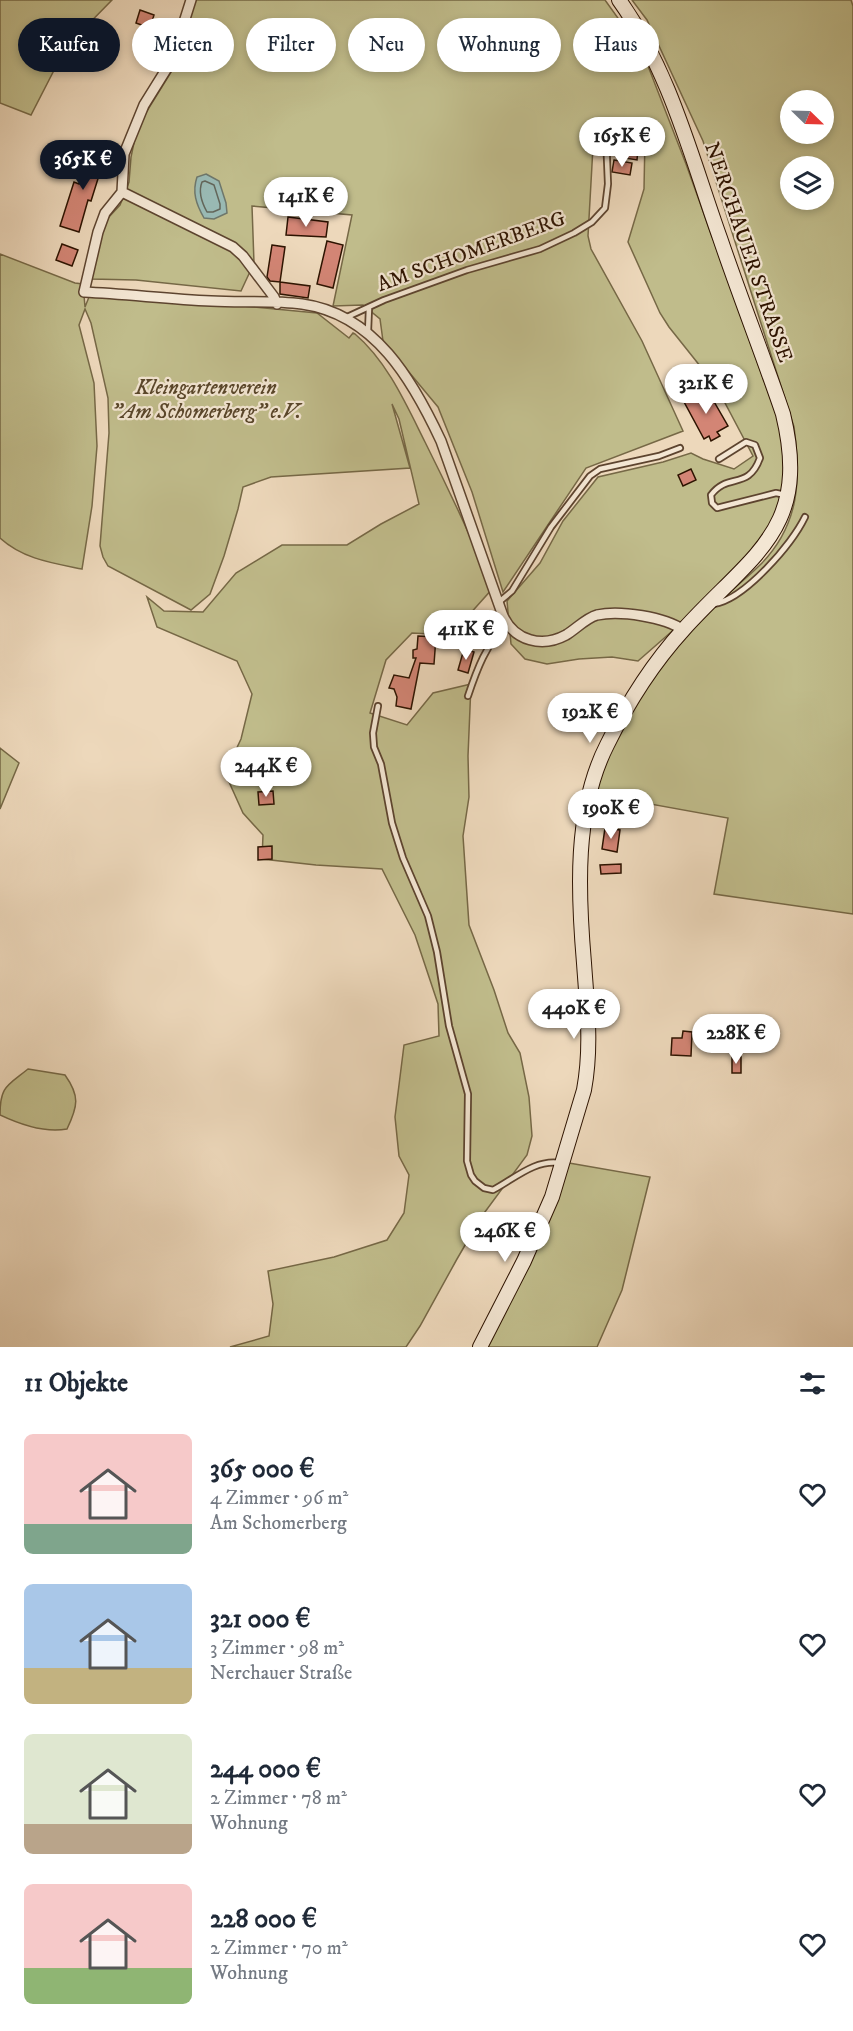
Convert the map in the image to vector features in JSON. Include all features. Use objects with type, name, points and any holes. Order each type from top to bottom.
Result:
[{"type":"main road","name":"NERCHAUER STRASSE","points":[[480,1347],[540,1228],[563,1164],[584,1090],[590,1051],[583,950],[582,843],[590,787],[600,758],[620,720],[664,653],[710,601],[765,546],[779,522],[789,495],[791,468],[789,438],[773,383],[668,91],[653,55],[619,0]]},
{"type":"street","points":[[191,0],[172,60],[144,105],[124,154],[122,192],[105,213],[98,232],[84,292],[137,294],[209,301],[302,304],[328,311],[356,325],[383,345],[406,375],[430,417],[441,441],[507,625],[520,637],[546,642],[566,635],[597,615],[632,615],[651,618],[674,624],[683,630]]},
{"type":"street","points":[[122,192],[233,247],[243,256],[277,304]]},
{"type":"lane","name":"AM SCHOMERBERG","points":[[344,319],[384,300],[467,270],[540,249],[592,222],[605,208],[608,184],[606,136]]},
{"type":"lane","points":[[368,334],[369,308]]},
{"type":"lane","points":[[719,459],[746,442],[755,445],[760,458],[756,469],[748,477],[718,486],[711,495],[712,503],[717,508],[776,493],[789,495]]},
{"type":"lane","points":[[499,602],[512,591],[551,527],[590,476],[600,469],[658,456],[680,448]]},
{"type":"lane","points":[[710,601],[714,604],[720,603],[761,575],[797,533],[805,517]]},
{"type":"lane","points":[[468,696],[492,642],[507,625]]},
{"type":"lane","points":[[378,706],[373,733],[374,747],[381,764],[392,823],[403,858],[428,916],[437,952],[449,1026],[468,1094],[467,1161],[471,1175],[484,1188],[493,1190],[531,1167],[552,1162],[563,1164]]},
{"type":"green space","points":[[0,0],[112,0],[94,18],[18,18],[18,72],[53,72],[31,115],[0,103]]},
{"type":"green space","points":[[195,0],[605,0],[618,18],[573,18],[573,72],[650,72],[784,436],[787,462],[779,514],[726,584],[638,661],[612,657],[547,664],[525,659],[511,644],[507,601],[540,563],[563,521],[598,477],[691,453],[734,469],[753,456],[716,386],[660,313],[628,242],[644,189],[645,137],[594,129],[588,236],[591,249],[642,341],[683,431],[586,468],[503,592],[472,492],[438,407],[383,341],[380,319],[363,305],[333,306],[352,215],[252,206],[254,263],[241,291],[136,280],[91,279],[100,240],[108,218],[120,205],[129,182],[136,133],[171,72],[234,72],[234,18],[190,18]]},
{"type":"green space","points":[[632,0],[851,0],[853,6],[853,914],[714,894],[728,818],[595,794],[613,747],[650,682],[705,615],[761,564],[774,549],[784,533],[795,500],[797,465],[794,427],[703,141],[659,46],[659,18],[646,18]]},
{"type":"green space","name":"Kleingartenverein \"Am Schomerberg\" e.V.","points":[[0,254],[83,284],[85,307],[89,297],[137,296],[317,313],[349,338],[353,333],[355,334],[377,357],[403,398],[452,496],[493,588],[451,635],[412,633],[386,660],[370,713],[407,725],[433,693],[471,684],[469,797],[463,836],[469,925],[508,1033],[520,1053],[529,1097],[532,1136],[527,1155],[482,1216],[406,1347],[230,1347],[269,1336],[273,1304],[268,1271],[334,1257],[387,1240],[404,1213],[409,1175],[399,1156],[395,1117],[404,1045],[439,1036],[438,1004],[415,935],[382,869],[262,859],[263,835],[243,813],[225,773],[241,739],[252,694],[237,661],[157,627],[147,597],[164,611],[203,612],[236,573],[282,545],[347,545],[419,504],[399,419],[392,404],[410,468],[271,477],[243,487],[224,556],[210,594],[191,610],[108,566],[103,557],[100,546],[109,433],[108,398],[91,323],[85,309],[79,325],[94,383],[97,446],[92,506],[82,569],[49,562],[18,551],[0,538]]},
{"type":"green space","points":[[0,748],[19,763],[0,809]]},
{"type":"green space","points":[[28,1069],[65,1075],[70,1082],[76,1101],[67,1129],[50,1130],[33,1127],[0,1115],[3,1092],[10,1083]]},
{"type":"green space","points":[[569,1163],[650,1177],[622,1290],[597,1347],[486,1347],[543,1235]]},
{"type":"water","points":[[206,174],[219,181],[226,203],[227,213],[214,219],[204,218],[196,198],[197,177]]},
{"type":"building","points":[[140,10],[154,15],[153,18],[138,18]]},
{"type":"building","points":[[627,147],[638,149],[637,160],[625,158]]},
{"type":"building","points":[[90,148],[106,153],[91,201],[88,200],[79,232],[60,226],[74,182],[79,184]]},
{"type":"building","points":[[614,160],[632,163],[630,175],[612,172]]},
{"type":"building","points":[[288,217],[328,222],[326,237],[286,235]]},
{"type":"building","points":[[327,241],[343,245],[333,288],[317,284]]},
{"type":"building","points":[[62,244],[78,250],[72,266],[56,260]]},
{"type":"building","points":[[272,245],[285,247],[280,282],[270,281],[267,277]]},
{"type":"building","points":[[280,282],[310,286],[308,298],[280,294]]},
{"type":"building","points":[[696,392],[700,398],[709,393],[728,426],[717,432],[720,436],[711,441],[709,436],[704,439],[683,400]]},
{"type":"building","points":[[691,469],[696,480],[683,486],[678,475]]},
{"type":"building","points":[[418,636],[436,637],[434,664],[420,663],[411,709],[396,706],[397,697],[394,689],[389,688],[394,675],[409,678],[416,658],[413,658],[413,650],[417,649]]},
{"type":"building","points":[[464,649],[474,652],[468,673],[458,670]]},
{"type":"building","points":[[273,791],[274,804],[259,805],[258,792]]},
{"type":"building","points":[[605,828],[620,830],[617,852],[602,849]]},
{"type":"building","points":[[272,846],[272,859],[258,860],[258,847]]},
{"type":"building","points":[[621,864],[621,873],[601,874],[600,865]]},
{"type":"building","points":[[683,1031],[692,1032],[691,1056],[671,1055],[672,1038],[682,1038]]},
{"type":"building","points":[[732,1056],[741,1057],[741,1073],[732,1073]]}]
